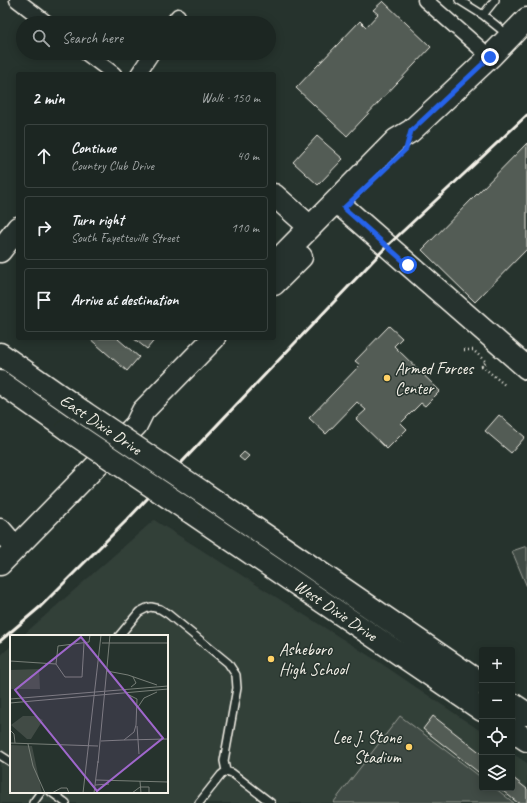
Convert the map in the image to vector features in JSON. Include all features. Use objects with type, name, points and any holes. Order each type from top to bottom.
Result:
[{"type":"main road","points":[[276,262],[396,140],[411,131],[490,57],[527,19]]},
{"type":"main road","points":[[276,282],[320,238],[344,208],[406,149],[411,131]]},
{"type":"main road","points":[[276,197],[310,227]]},
{"type":"main road","points":[[344,208],[527,368]]},
{"type":"main road","points":[[0,251],[11,233]]},
{"type":"main road","points":[[0,564],[136,425],[143,411],[212,340]]},
{"type":"main road","points":[[0,344],[34,378]]},
{"type":"main road","name":"East Dixie Drive","points":[[0,354],[202,492]]},
{"type":"main road","name":"East Dixie Drive","points":[[2,384],[189,511]]},
{"type":"main road","points":[[2,537],[126,416],[143,411]]},
{"type":"main road","name":"West Dixie Drive","points":[[202,492],[481,683]]},
{"type":"main road","name":"West Dixie Drive","points":[[189,511],[479,708]]},
{"type":"main road","points":[[515,706],[527,714]]},
{"type":"main road","points":[[515,732],[527,740]]},
{"type":"street","points":[[18,0],[38,16]]},
{"type":"street","points":[[431,2],[490,57]]},
{"type":"street","points":[[95,60],[111,72]]},
{"type":"street","points":[[139,72],[147,60]]},
{"type":"lane","points":[[459,0],[483,15],[509,37]]},
{"type":"lane","points":[[483,15],[494,0]]},
{"type":"lane","points":[[121,635],[139,612],[151,607],[160,609],[228,663],[236,675],[238,688],[224,761],[226,770]]},
{"type":"lane","points":[[0,755],[10,761]]},
{"type":"lane","points":[[199,803],[226,770]]},
{"type":"lane","points":[[226,770],[271,803]]},
{"type":"lane","points":[[33,803],[40,793]]},
{"type":"lane","points":[[52,793],[66,803]]},
{"type":"path","points":[[464,350],[473,350],[486,362],[482,366],[506,386]]},
{"type":"shaded area","name":"Asheboro High School","points":[[154,520],[379,662],[479,730],[479,791],[515,791],[515,755],[527,763],[527,803],[0,803],[0,656],[10,647],[10,793],[168,793],[168,635],[23,635]]},
{"type":"shaded area","points":[[527,546],[527,587],[512,551]]},
{"type":"shaded area","name":"Lee J. Stone Stadium","points":[[400,716],[479,776],[479,791],[499,791],[514,803],[333,803]]},
{"type":"building","points":[[383,1],[431,47],[347,136],[296,88],[360,21],[366,27],[378,14],[373,10]]},
{"type":"building","points":[[317,136],[343,159],[318,185],[293,162]]},
{"type":"building","points":[[527,143],[527,249],[475,302],[422,250]]},
{"type":"building","name":"Armed Forces Center","points":[[389,326],[402,338],[394,346],[440,391],[425,406],[421,403],[401,423],[407,429],[387,449],[356,419],[366,410],[357,402],[326,434],[309,418],[360,365],[355,361]]},
{"type":"building","points":[[91,340],[119,340],[139,357],[127,371]]},
{"type":"building","points":[[136,340],[154,340],[147,349]]},
{"type":"building","points":[[499,415],[525,437],[511,453],[485,431]]},
{"type":"building","points":[[244,452],[249,456],[244,461],[239,457]]},
{"type":"building","points":[[433,716],[479,752],[479,773],[423,729]]},
{"type":"building","points":[[515,779],[527,789],[527,803],[518,803],[503,791],[515,791]]},
{"type":"railway","points":[[0,641],[40,607],[127,520],[387,246],[527,115]]},
{"type":"place","name":"Armed Forces Center","points":[[387,378]]},
{"type":"place","name":"Asheboro High School","points":[[271,659]]},
{"type":"place","name":"Lee J. Stone Stadium","points":[[409,747]]},
{"type":"route","points":[[408,265],[344,208],[406,149],[411,131],[490,57]]}]
